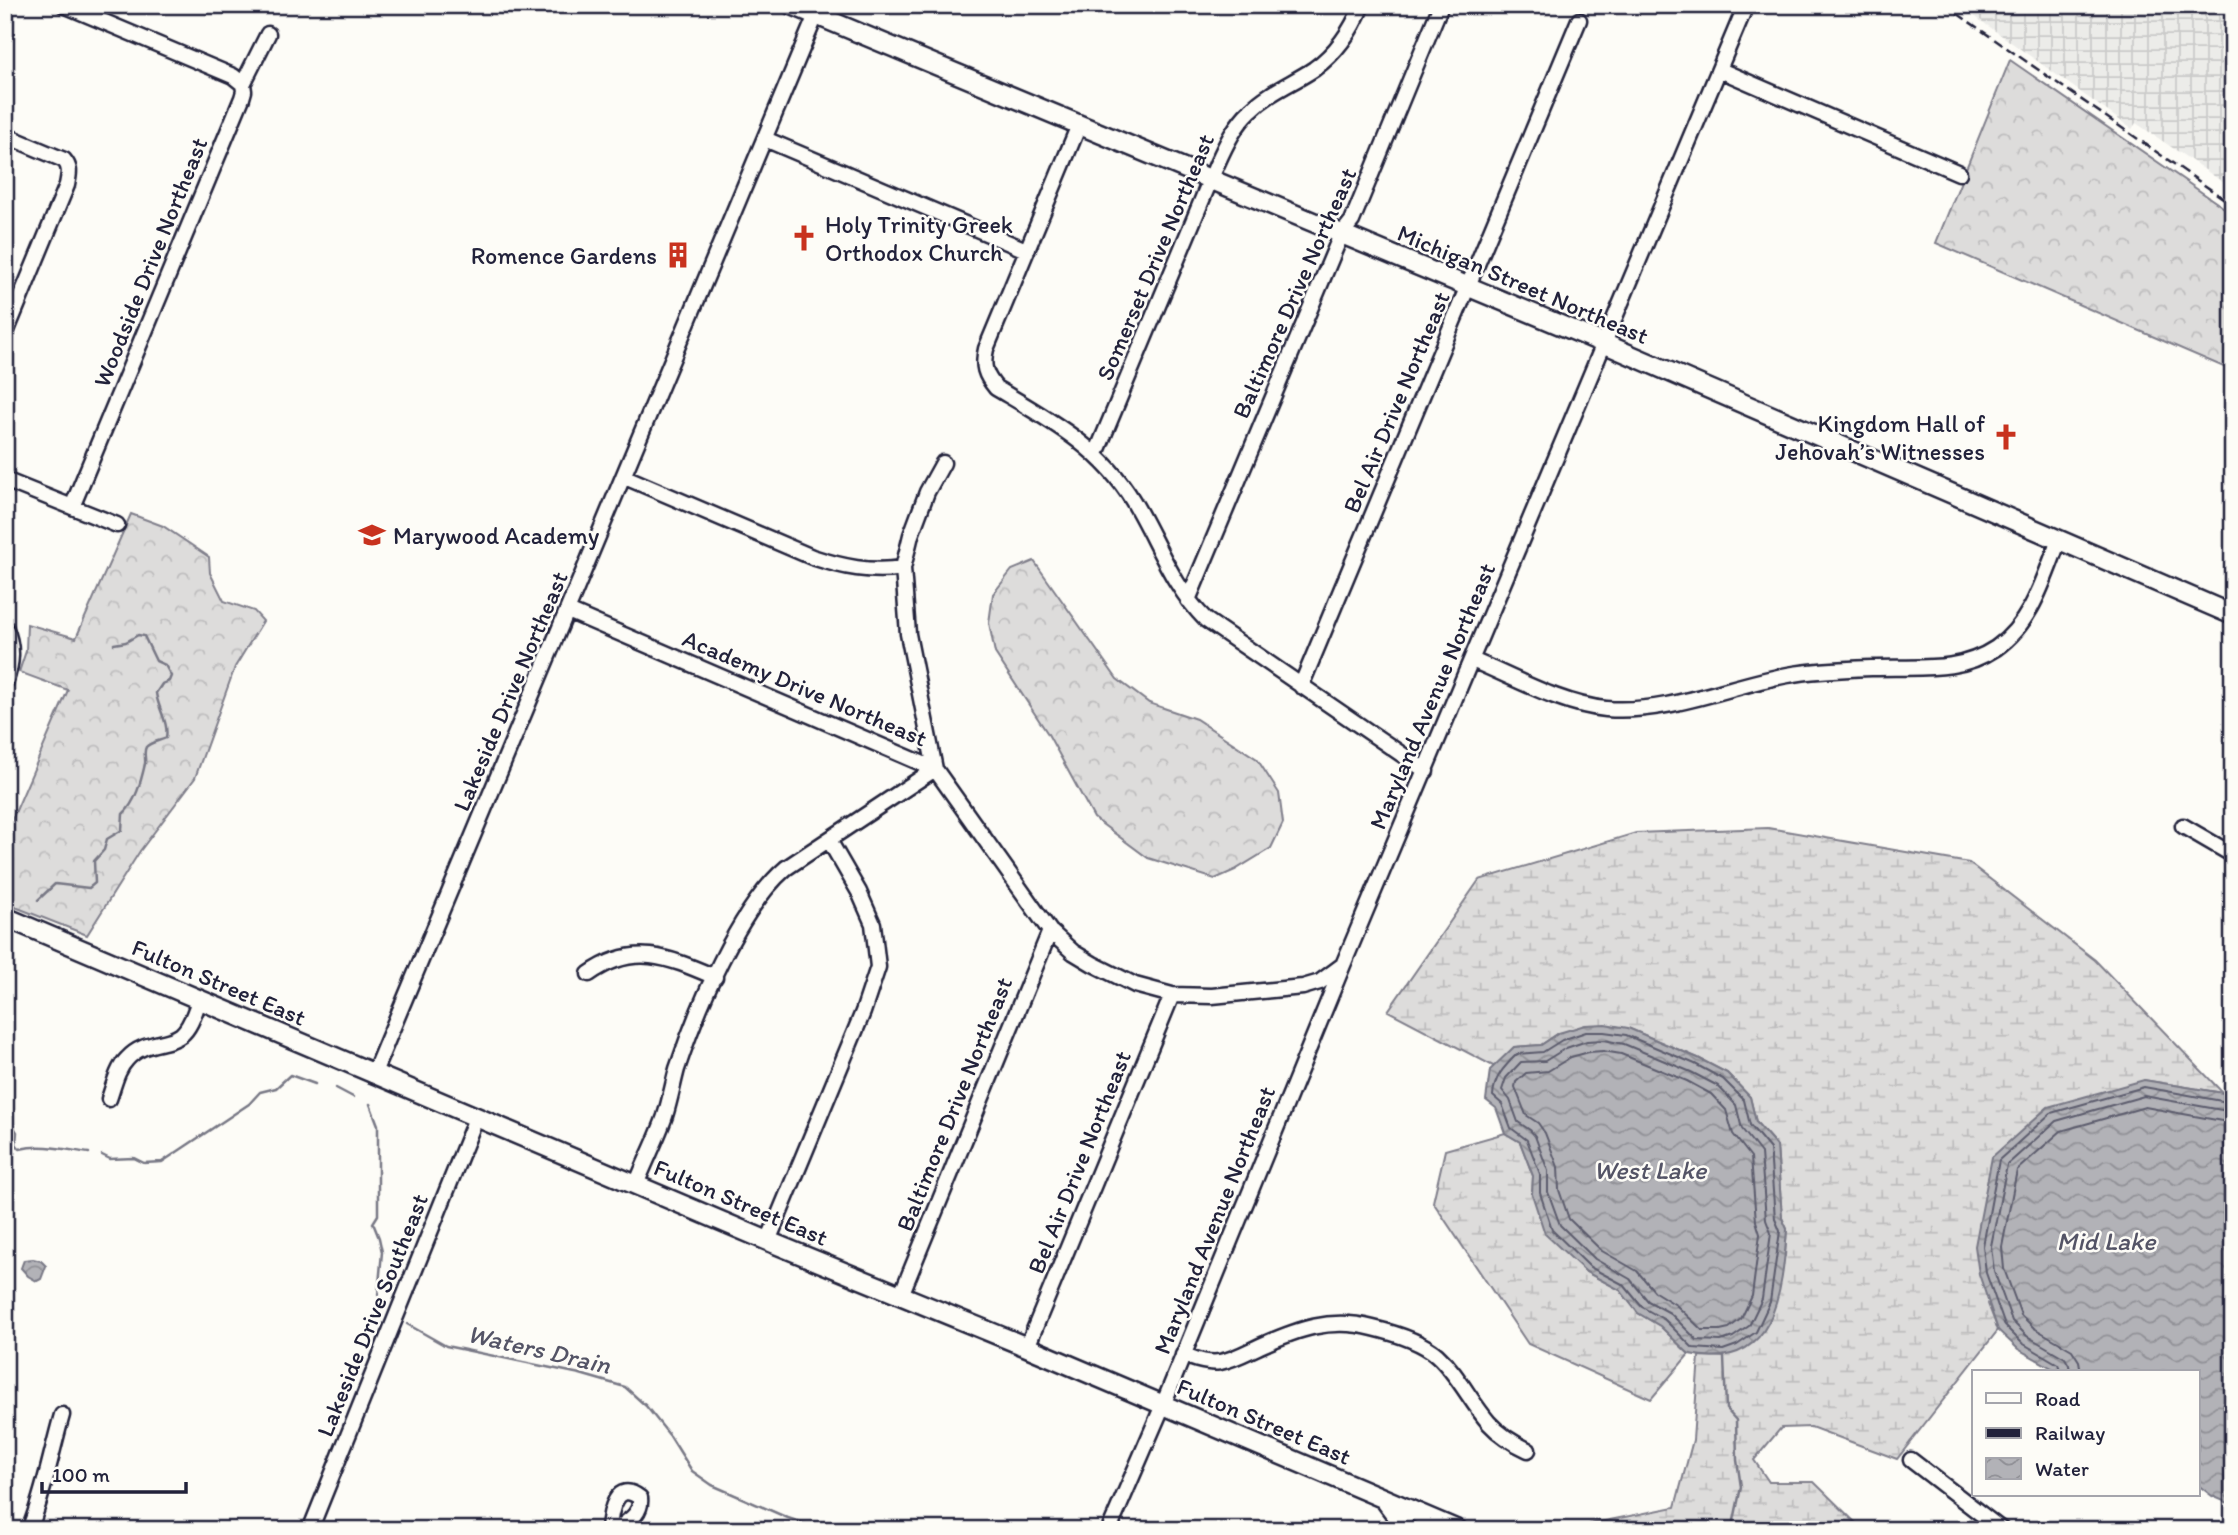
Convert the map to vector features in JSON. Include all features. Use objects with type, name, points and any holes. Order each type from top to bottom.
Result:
[{"type":"main road","name":"Michigan Street Northeast","points":[[792,5],[1604,344],[2233,615]]},
{"type":"main road","name":"Fulton Street East","points":[[5,917],[476,1118],[1458,1530]]},
{"type":"main road","points":[[1382,1497],[1407,1530]]},
{"type":"street","points":[[64,5],[233,76],[243,84]]},
{"type":"street","name":"Somerset Drive Northeast","points":[[1096,454],[1232,132],[1265,98],[1327,59],[1349,31],[1362,5]]},
{"type":"street","name":"Baltimore Drive Northeast","points":[[1188,600],[1341,235],[1352,221],[1441,5]]},
{"type":"street","name":"Maryland Avenue Northeast","points":[[1109,1530],[1184,1355],[1343,964],[1746,5]]},
{"type":"street","name":"Lakeside Drive Northeast","points":[[373,1074],[816,15]]},
{"type":"street","name":"Bel Air Drive Northeast","points":[[1301,686],[1579,20]]},
{"type":"street","name":"Woodside Drive Northeast","points":[[72,507],[242,98],[243,84],[268,34]]},
{"type":"street","points":[[1720,71],[1959,173]]},
{"type":"street","points":[[1079,125],[986,349],[983,361],[988,378],[996,388],[1073,435],[1096,454],[1132,499],[1169,572],[1206,620],[1426,771]]},
{"type":"street","points":[[5,335],[67,185],[69,174],[69,166],[64,160],[7,136]]},
{"type":"street","points":[[765,139],[1026,250]]},
{"type":"street","points":[[636,1185],[715,976],[741,923],[771,881],[786,868],[935,769],[908,634],[903,568],[911,535],[927,492],[943,463]]},
{"type":"street","points":[[625,477],[812,557],[870,571],[903,568]]},
{"type":"street","points":[[5,480],[117,525]]},
{"type":"street","points":[[1472,660],[1574,702],[1626,710],[1674,704],[1789,675],[1844,669],[1964,664],[1997,647],[2021,624],[2034,601],[2059,540]]},
{"type":"street","name":"Academy Drive Northeast","points":[[568,611],[935,769],[1050,931],[1073,952],[1135,985],[1172,995],[1212,996],[1303,987],[1320,982],[1343,964]]},
{"type":"street","points":[[5,628],[11,641],[12,652],[5,683]]},
{"type":"street","points":[[2183,826],[2233,855]]},
{"type":"street","points":[[768,1241],[863,1012],[878,967],[873,924],[859,892],[829,840]]},
{"type":"street","name":"Baltimore Drive Northeast","points":[[901,1295],[1050,931]]},
{"type":"street","points":[[589,974],[624,956],[647,955],[680,962],[715,976]]},
{"type":"street","name":"Bel Air Drive Northeast","points":[[1027,1347],[1172,995]]},
{"type":"street","points":[[109,1099],[120,1068],[128,1057],[142,1048],[180,1036],[191,1021],[199,1000]]},
{"type":"street","name":"Lakeside Drive Southeast","points":[[310,1530],[476,1118]]},
{"type":"street","points":[[1184,1355],[1199,1360],[1221,1362],[1289,1333],[1310,1327],[1335,1322],[1371,1327],[1410,1340],[1436,1354],[1461,1382],[1489,1422],[1507,1440],[1528,1450]]},
{"type":"street","points":[[29,1530],[43,1490],[62,1415]]},
{"type":"street","points":[[1912,1460],[2002,1530]]},
{"type":"street","points":[[609,1530],[613,1504],[618,1496],[634,1493],[640,1498],[638,1510],[616,1530]]},
{"type":"shaded area","points":[[1959,5],[2233,5],[2233,189],[2136,123],[2132,129]]},
{"type":"green space","points":[[2010,60],[2233,214],[2233,371],[1936,243]]},
{"type":"green space","points":[[131,514],[163,526],[209,557],[210,573],[224,601],[254,611],[263,621],[235,667],[195,778],[140,851],[87,935],[5,903],[5,836],[68,690],[19,672],[26,651],[27,624],[76,638]]},
{"type":"green space","points":[[1034,561],[1117,679],[1149,703],[1196,719],[1257,759],[1279,793],[1283,823],[1271,848],[1215,879],[1148,858],[1094,818],[1048,734],[995,653],[989,623],[993,594],[1012,570]]},
{"type":"green space","points":[[1768,828],[1969,863],[2095,960],[2223,1093],[2144,1080],[1988,1304],[1998,1330],[1897,1459],[1811,1427],[1781,1428],[1754,1460],[1769,1482],[1814,1482],[1863,1530],[1583,1530],[1590,1524],[1675,1507],[1693,1440],[1699,1356],[1724,1357],[1785,1256],[1787,1229],[1782,1218],[1777,1146],[1756,1122],[1750,1097],[1727,1073],[1628,1028],[1559,1033],[1541,1045],[1514,1047],[1495,1067],[1388,1011],[1479,880],[1636,833]]},
{"type":"green space","points":[[1505,1133],[1520,1142],[1533,1176],[1532,1194],[1586,1272],[1620,1290],[1638,1313],[1660,1326],[1689,1354],[1651,1399],[1528,1344],[1433,1202],[1445,1150]]},
{"type":"water","name":"West Lake","points":[[1605,1024],[1628,1028],[1727,1073],[1750,1097],[1756,1122],[1777,1146],[1782,1218],[1787,1229],[1782,1278],[1769,1322],[1757,1339],[1740,1351],[1718,1356],[1689,1354],[1660,1326],[1638,1313],[1620,1290],[1586,1272],[1545,1234],[1532,1194],[1533,1176],[1520,1142],[1505,1133],[1496,1108],[1486,1100],[1490,1070],[1514,1047],[1541,1045],[1559,1033],[1585,1025]]},
{"type":"water","name":"Mid Lake","points":[[2144,1080],[2223,1093],[2233,1098],[2233,1505],[2212,1496],[2200,1487],[2200,1370],[2055,1370],[2018,1349],[1998,1330],[1979,1274],[1975,1246],[1992,1157],[2048,1107]]},
{"type":"water","points":[[33,1259],[46,1266],[41,1279],[37,1281],[21,1268],[24,1260]]},
{"type":"waterway","name":"Waters Drain","points":[[38,900],[55,884],[89,888],[95,883],[94,861],[104,850],[107,839],[122,830],[123,814],[135,797],[142,777],[146,747],[166,738],[166,726],[156,693],[171,676],[165,665],[156,661],[144,636],[138,635],[126,642],[114,644]]},
{"type":"waterway","name":"Waters Drain","points":[[102,1155],[110,1159],[134,1158],[144,1163],[162,1162],[249,1104],[260,1092],[276,1088],[290,1075],[315,1084]]},
{"type":"waterway","name":"Waters Drain","points":[[336,1088],[353,1097]]},
{"type":"waterway","name":"Waters Drain","points":[[370,1104],[378,1125],[378,1215],[373,1223],[382,1252],[378,1295]]},
{"type":"waterway","name":"Waters Drain","points":[[5,1112],[9,1111],[17,1132],[16,1144],[20,1149],[46,1147],[89,1153]]},
{"type":"waterway","name":"Waters Drain","points":[[407,1324],[446,1346],[580,1374],[625,1387],[646,1406],[670,1436],[692,1471],[712,1485],[788,1518],[824,1530]]},
{"type":"waterway","name":"Waters Drain","points":[[1724,1357],[1726,1409],[1736,1420],[1741,1487],[1732,1530]]},
{"type":"railway","points":[[1945,5],[2233,205]]},
{"type":"place","name":"Holy Trinity Greek Orthodox Church","points":[[804,238]]},
{"type":"place","name":"Romence Gardens","points":[[678,255]]},
{"type":"place","name":"Kingdom Hall of Jehovah’s Witnesses","points":[[2006,437]]},
{"type":"place","name":"Marywood Academy","points":[[372,535]]}]
